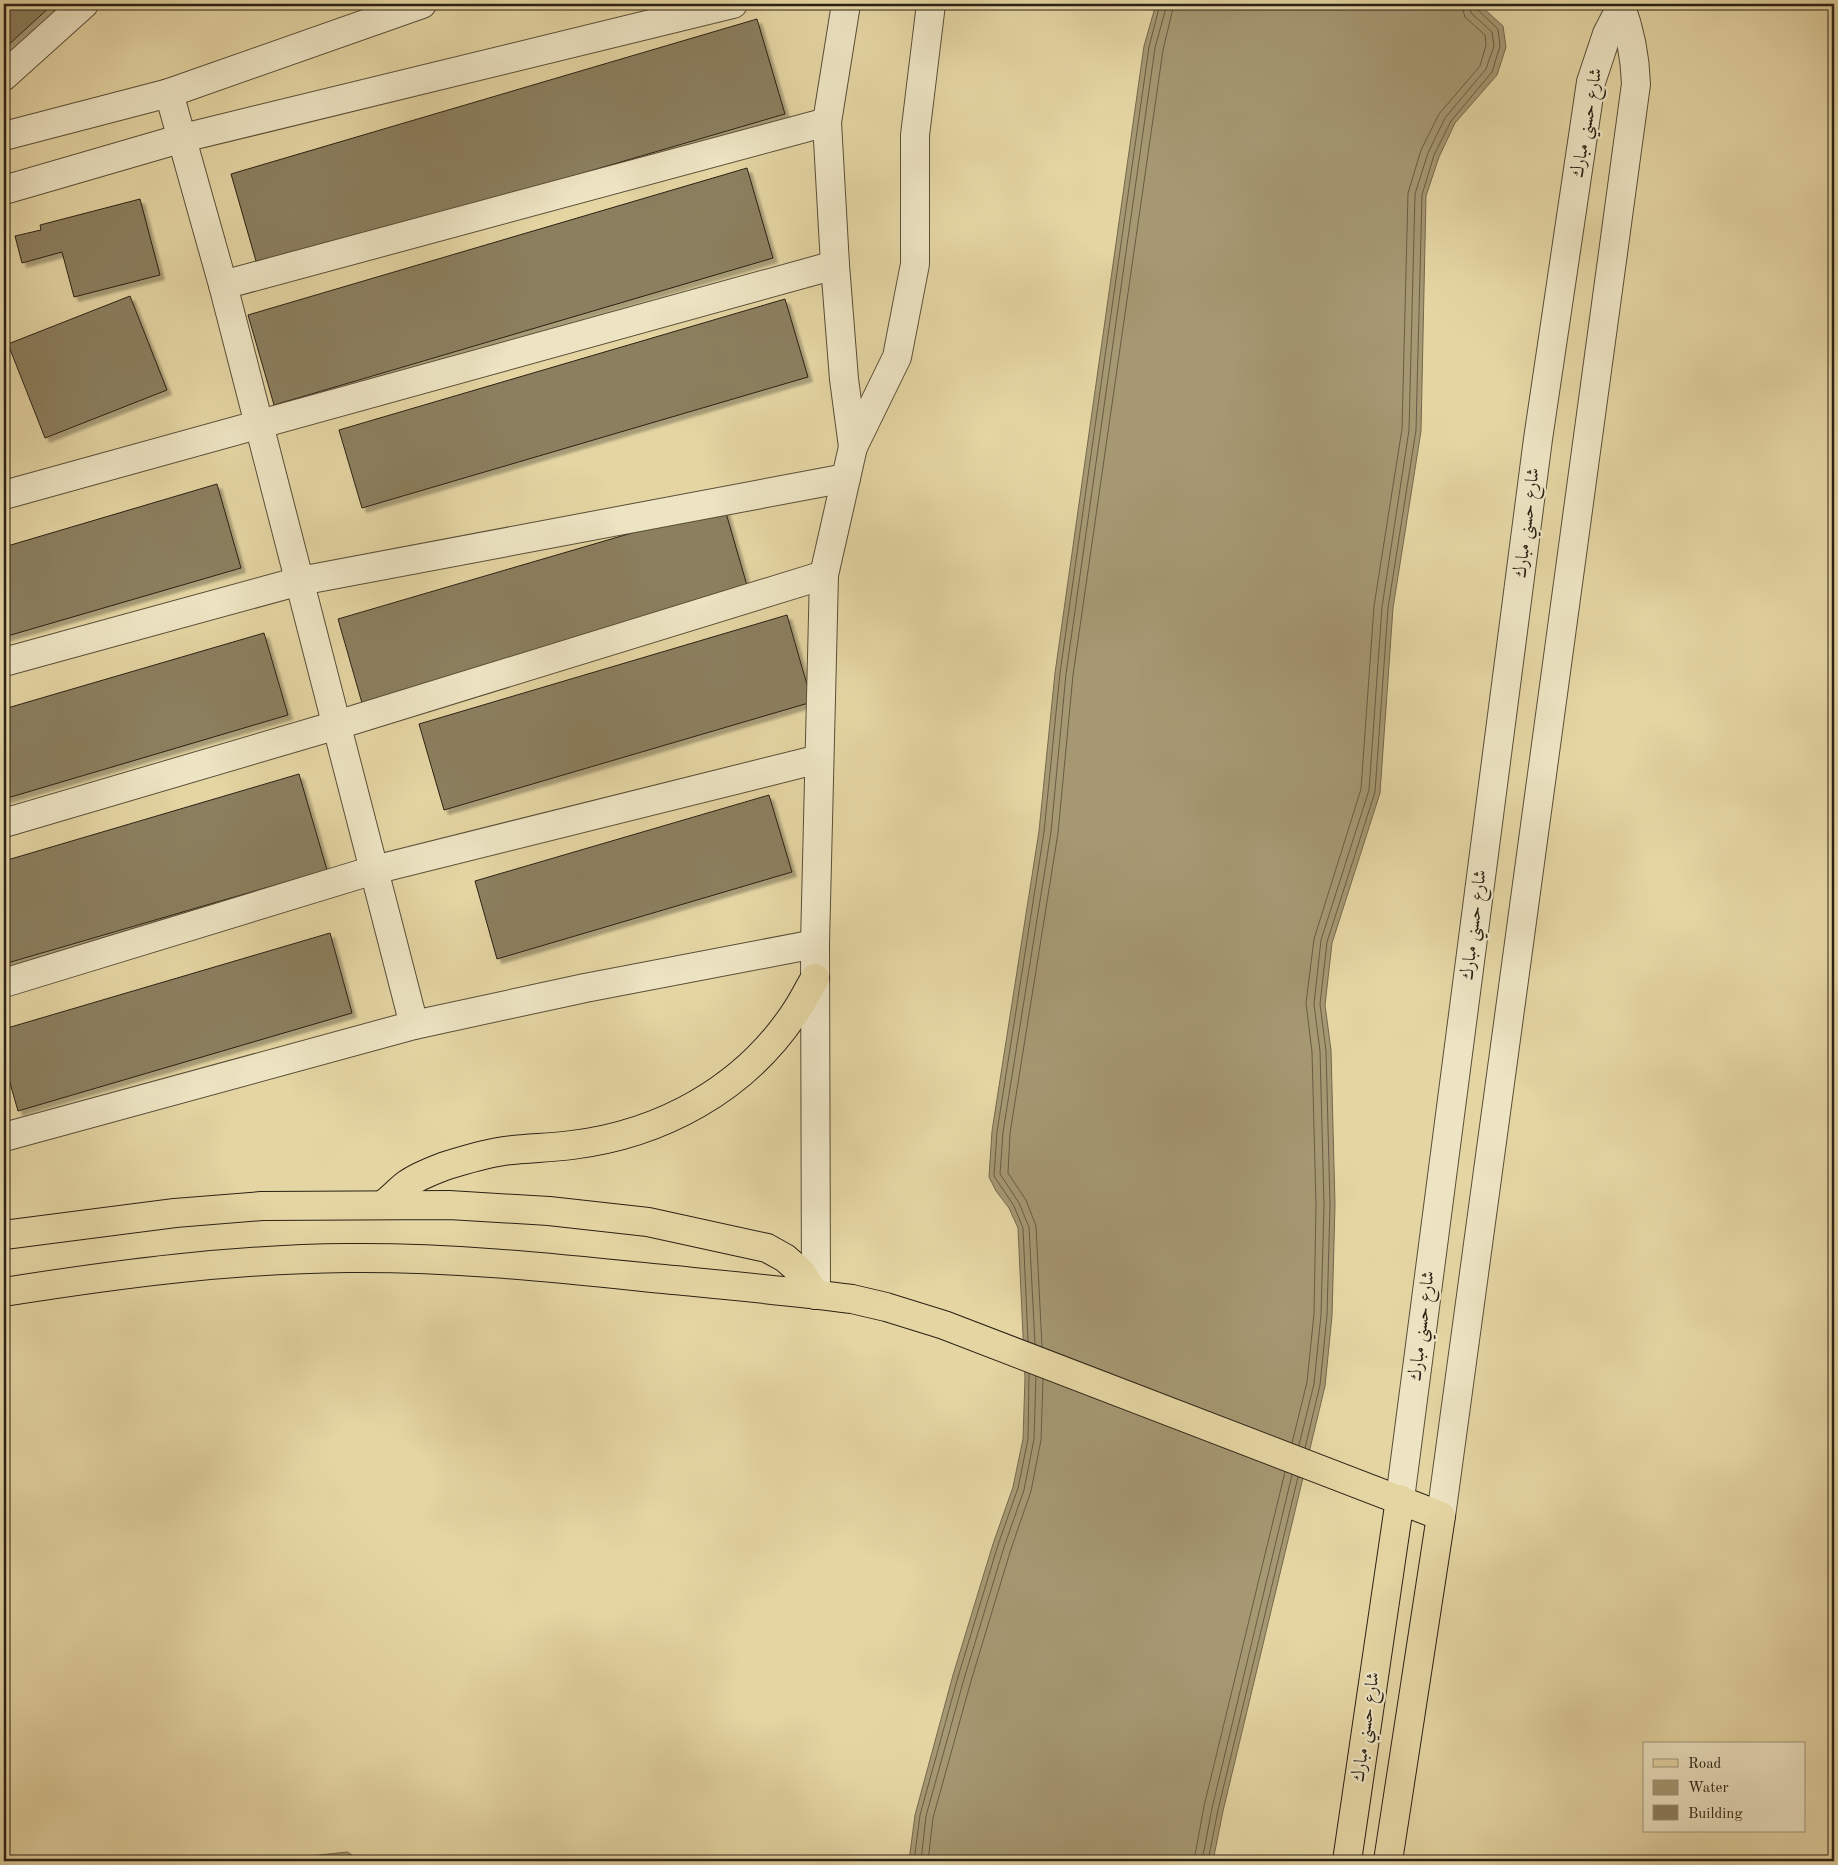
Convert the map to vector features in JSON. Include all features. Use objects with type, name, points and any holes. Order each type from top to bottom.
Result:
[{"type":"main road","points":[[384,1204],[408,1183],[434,1170],[460,1161],[504,1151],[604,1140],[636,1132],[667,1120],[704,1100],[750,1065],[768,1047],[794,1014],[815,978]]},
{"type":"main road","points":[[4,1235],[175,1213],[262,1206],[448,1205],[549,1212],[657,1224],[767,1248],[785,1258],[800,1272],[816,1294]]},
{"type":"main road","points":[[4,1292],[96,1277],[180,1267],[348,1258],[446,1260],[544,1266],[816,1294],[886,1307],[944,1325],[1441,1516]]},
{"type":"main road","name":"شارع حسني مبارك","points":[[1347,1861],[1400,1499]]},
{"type":"main road","name":"شارع حسني مبارك","points":[[1388,1861],[1441,1516]]},
{"type":"street","points":[[4,76],[84,4]]},
{"type":"street","points":[[4,136],[169,93],[422,4]]},
{"type":"street","points":[[4,190],[183,138],[734,4]]},
{"type":"street","points":[[846,4],[827,122],[844,379],[853,447]]},
{"type":"street","points":[[816,1294],[815,944],[824,575],[853,447],[897,357],[915,264],[915,136],[931,4]]},
{"type":"street","name":"شارع حسني مبارك","points":[[1400,1499],[1543,401],[1591,82],[1607,34],[1621,5]]},
{"type":"street","name":"شارع حسني مبارك","points":[[1441,1516],[1636,84],[1635,59],[1631,37],[1621,5]]},
{"type":"street","points":[[169,93],[223,286],[414,1025]]},
{"type":"street","points":[[223,286],[827,122]]},
{"type":"street","points":[[4,495],[835,265]]},
{"type":"street","points":[[4,662],[300,581],[846,478]]},
{"type":"street","points":[[4,823],[337,725],[824,575]]},
{"type":"street","points":[[4,983],[374,870],[820,759]]},
{"type":"street","points":[[4,1137],[414,1025],[585,988],[815,944]]},
{"type":"water","points":[[1156,4],[1470,4],[1481,6],[1503,26],[1506,47],[1497,75],[1455,123],[1439,157],[1426,196],[1421,431],[1393,608],[1380,793],[1332,943],[1325,1005],[1331,1050],[1335,1205],[1332,1316],[1325,1386],[1223,1811],[1213,1861],[909,1861],[915,1815],[953,1675],[993,1544],[1013,1487],[1023,1439],[1025,1378],[1018,1228],[1009,1208],[996,1191],[989,1177],[992,1131],[1039,831],[1055,673],[1144,46]]},
{"type":"water","points":[[347,1852],[363,1861],[263,1861]]},
{"type":"building","points":[[4,4],[53,4],[4,49]]},
{"type":"building","points":[[757,19],[785,114],[258,268],[231,174]]},
{"type":"building","points":[[747,168],[773,258],[274,405],[248,315]]},
{"type":"building","points":[[140,199],[160,275],[74,297],[62,252],[22,263],[15,236],[41,230],[40,225]]},
{"type":"building","points":[[130,296],[167,390],[45,438],[8,344]]},
{"type":"building","points":[[785,299],[808,377],[362,508],[339,430]]},
{"type":"building","points":[[217,484],[241,568],[4,637],[4,547]]},
{"type":"building","points":[[724,506],[748,589],[362,703],[338,619]]},
{"type":"building","points":[[787,615],[812,702],[444,810],[419,724]]},
{"type":"building","points":[[264,633],[288,715],[4,799],[4,709]]},
{"type":"building","points":[[299,774],[327,870],[4,964],[4,861]]},
{"type":"building","points":[[769,795],[792,872],[497,959],[475,881]]},
{"type":"building","points":[[330,933],[352,1013],[18,1111],[4,1062],[4,1029]]}]
